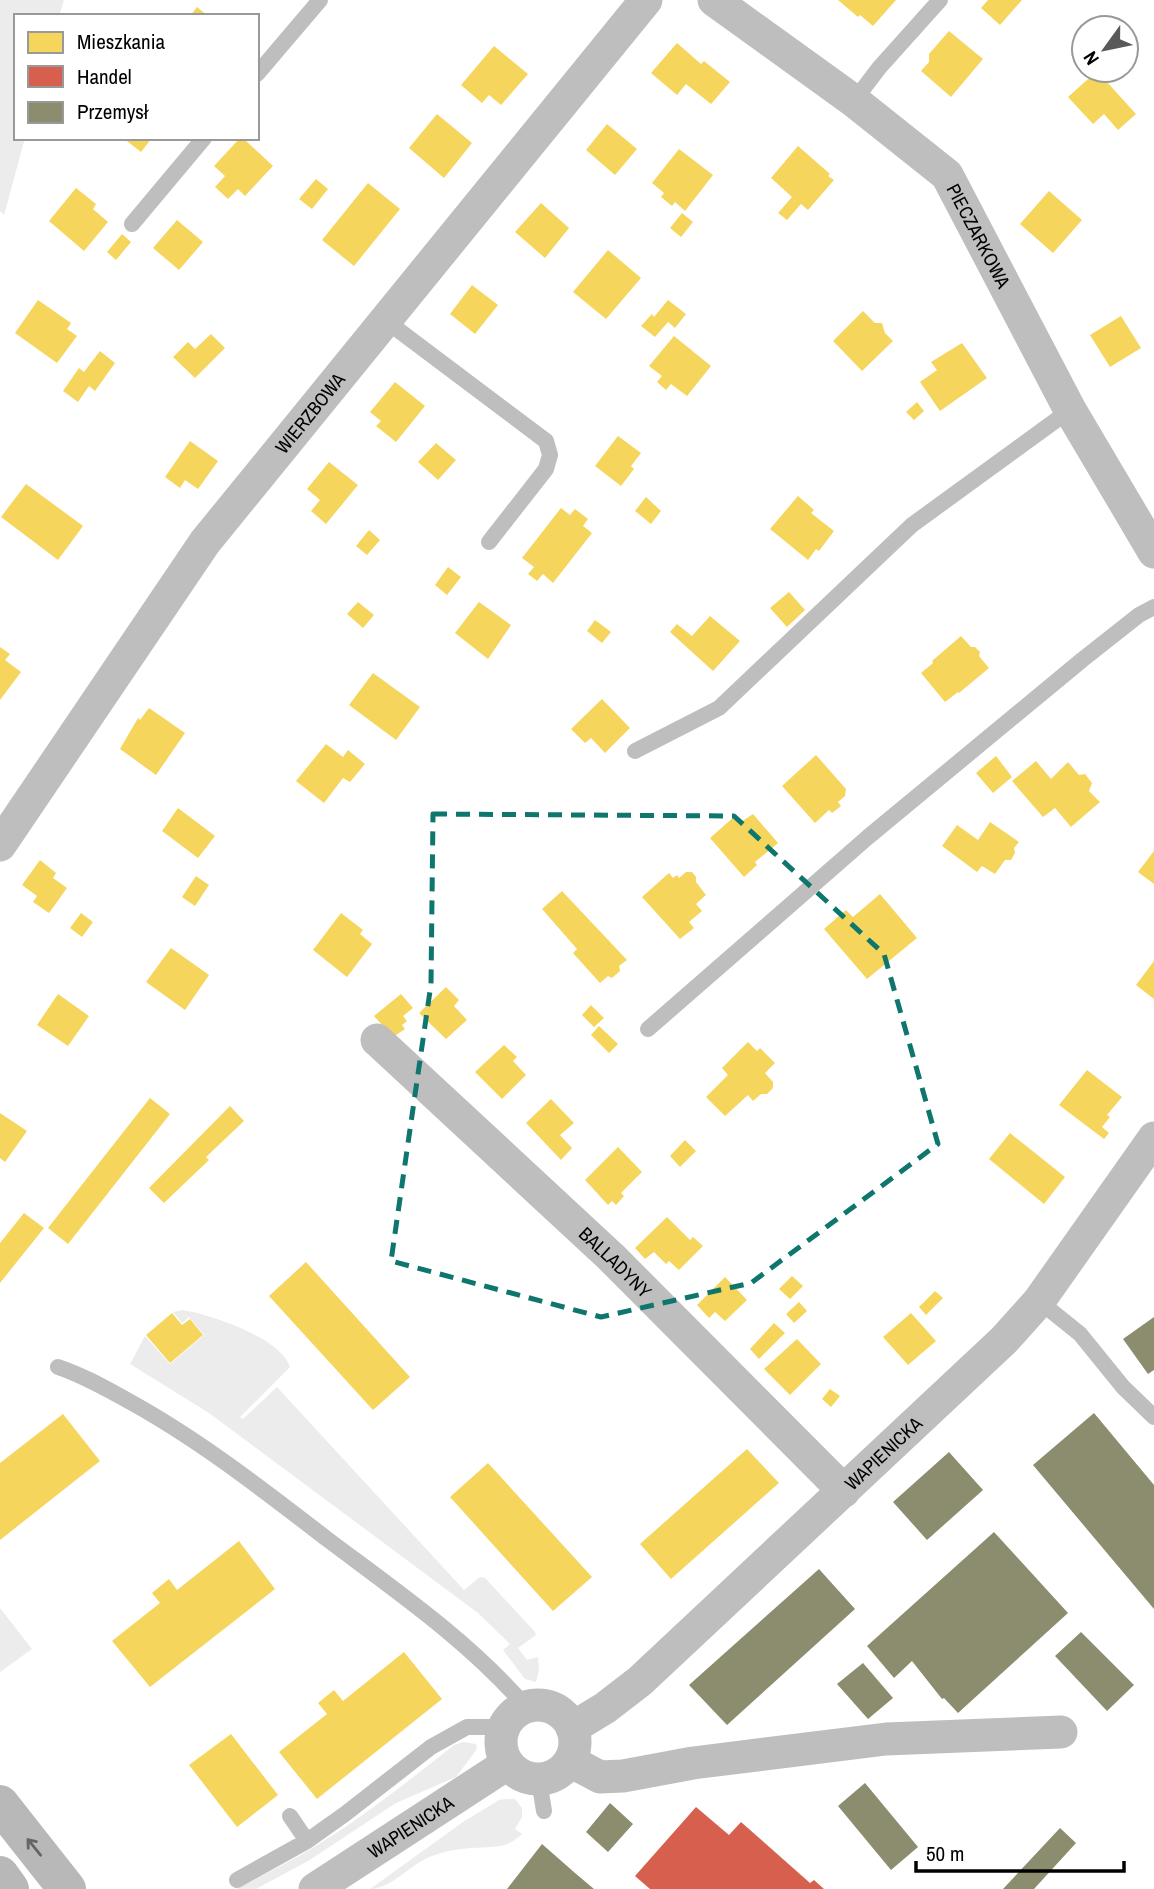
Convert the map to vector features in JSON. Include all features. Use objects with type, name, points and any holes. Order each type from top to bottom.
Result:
[{"type":"main road","points":[[0,1804],[67,1889]]},
{"type":"main road","points":[[0,1875],[10,1889]]},
{"type":"street","name":"WIERZBOWA","points":[[0,845],[205,542],[646,0]]},
{"type":"street","name":"PIECZARKOWA","points":[[714,0],[854,101],[947,175],[1070,410],[1154,552]]},
{"type":"street","name":"BALLADYNY","points":[[377,1040],[611,1257],[844,1491]]},
{"type":"street","name":"WAPIENICKA","points":[[572,1728],[605,1708],[640,1681],[1004,1340],[1039,1301],[1154,1138]]},
{"type":"street","points":[[535,1705],[552,1708],[568,1720],[572,1728],[574,1750],[570,1762],[562,1771],[551,1777],[542,1795],[527,1778],[516,1773],[507,1764],[500,1740],[515,1717],[535,1705]]},
{"type":"street","points":[[570,1762],[600,1777],[623,1776],[693,1763],[886,1739],[1060,1732]]},
{"type":"street","name":"WAPIENICKA","points":[[315,1889],[507,1764]]},
{"type":"lane","points":[[259,72],[320,0]]},
{"type":"lane","points":[[854,101],[879,68],[940,0]]},
{"type":"lane","points":[[132,224],[202,140]]},
{"type":"lane","points":[[386,320],[546,441],[550,455],[546,469],[489,542]]},
{"type":"lane","points":[[635,751],[719,708],[912,525],[1070,410]]},
{"type":"lane","points":[[648,1029],[868,837],[1082,660],[1139,615],[1154,607]]},
{"type":"lane","points":[[1039,1301],[1080,1334],[1123,1387],[1154,1417]]},
{"type":"lane","points":[[58,1367],[78,1374],[155,1415],[244,1475],[458,1639],[498,1675],[515,1717],[467,1727],[431,1747],[345,1815],[307,1841],[237,1880]]},
{"type":"lane","points":[[290,1816],[307,1841]]},
{"type":"highlighted area","points":[[433,814],[734,816],[884,954],[938,1144],[751,1283],[601,1317],[391,1261],[431,984]]},
{"type":"shaded area","points":[[0,0],[64,0],[60,14],[14,14],[14,140],[24,140],[4,215],[0,211]]},
{"type":"shaded area","points":[[183,1310],[244,1330],[284,1356],[290,1367],[240,1417],[243,1419],[277,1387],[464,1590],[480,1577],[485,1578],[535,1632],[536,1635],[518,1648],[527,1660],[538,1657],[536,1682],[525,1679],[503,1650],[510,1644],[478,1613],[209,1413],[130,1364],[145,1336],[170,1364],[204,1335],[189,1317],[182,1323],[173,1312]]},
{"type":"shaded area","points":[[0,1608],[32,1649],[0,1672]]},
{"type":"shaded area","points":[[463,1742],[476,1744],[477,1749],[456,1777],[396,1803],[308,1861],[256,1889],[237,1889],[324,1841],[381,1802],[454,1745]]},
{"type":"shaded area","points":[[515,1799],[522,1808],[522,1817],[515,1829],[522,1834],[510,1843],[437,1854],[424,1859],[386,1885],[370,1889],[463,1822],[499,1800]]},
{"type":"building: Mieszkania","points":[[838,0],[896,0],[873,26]]},
{"type":"building: Mieszkania","points":[[988,0],[1022,0],[1000,25],[981,8]]},
{"type":"building: Mieszkania","points":[[197,7],[206,14],[192,14]]},
{"type":"building: Mieszkania","points":[[949,31],[983,59],[951,97],[921,71],[929,62],[929,54]]},
{"type":"building: Mieszkania","points":[[677,43],[701,64],[704,61],[730,82],[711,104],[686,84],[677,95],[651,73]]},
{"type":"building: Mieszkania","points":[[494,46],[528,74],[501,105],[489,95],[482,103],[461,85]]},
{"type":"building: Mieszkania","points":[[1082,84],[1109,84],[1136,114],[1118,130],[1104,114],[1093,124],[1068,97]]},
{"type":"building: Mieszkania","points":[[437,114],[472,143],[444,178],[409,148]]},
{"type":"building: Mieszkania","points":[[607,124],[637,149],[615,175],[586,150]]},
{"type":"building: Mieszkania","points":[[126,140],[150,140],[141,152]]},
{"type":"building: Mieszkania","points":[[238,140],[245,140],[273,166],[245,196],[238,189],[228,199],[215,187],[225,176],[214,166]]},
{"type":"building: Mieszkania","points":[[798,146],[834,180],[808,210],[801,204],[787,220],[778,213],[792,197],[771,178]]},
{"type":"building: Mieszkania","points":[[679,149],[713,175],[685,211],[675,202],[672,206],[661,197],[664,193],[652,183]]},
{"type":"building: Mieszkania","points":[[316,179],[328,189],[312,209],[299,199]]},
{"type":"building: Mieszkania","points":[[368,183],[400,209],[354,266],[322,240]]},
{"type":"building: Mieszkania","points":[[76,188],[96,204],[93,209],[108,222],[84,251],[49,221]]},
{"type":"building: Mieszkania","points":[[1049,191],[1082,220],[1053,253],[1020,224]]},
{"type":"building: Mieszkania","points":[[541,203],[569,228],[545,258],[515,232]]},
{"type":"building: Mieszkania","points":[[682,213],[693,222],[681,237],[670,228]]},
{"type":"building: Mieszkania","points":[[177,220],[203,242],[179,270],[153,248]]},
{"type":"building: Mieszkania","points":[[122,234],[131,242],[116,260],[107,252]]},
{"type":"building: Mieszkania","points":[[608,250],[641,278],[606,319],[573,292]]},
{"type":"building: Mieszkania","points":[[472,285],[498,305],[475,334],[450,314]]},
{"type":"building: Mieszkania","points":[[38,300],[71,323],[67,329],[77,336],[57,363],[15,333]]},
{"type":"building: Mieszkania","points":[[668,300],[686,314],[675,328],[668,322],[655,337],[641,326],[652,314],[654,317]]},
{"type":"building: Mieszkania","points":[[863,311],[875,323],[882,323],[885,333],[893,341],[862,371],[833,341]]},
{"type":"building: Mieszkania","points":[[1121,316],[1141,348],[1110,367],[1090,335]]},
{"type":"building: Mieszkania","points":[[211,334],[225,348],[195,378],[173,357],[188,342],[195,349]]},
{"type":"building: Mieszkania","points":[[674,336],[711,366],[687,396],[671,384],[666,390],[657,382],[662,376],[649,366]]},
{"type":"building: Mieszkania","points":[[962,343],[987,378],[940,411],[920,382],[937,370],[931,362]]},
{"type":"building: Mieszkania","points":[[100,351],[115,363],[95,391],[89,386],[78,402],[63,391],[79,368],[84,372]]},
{"type":"building: Mieszkania","points":[[395,382],[425,406],[396,442],[376,426],[381,421],[370,412]]},
{"type":"building: Mieszkania","points":[[917,402],[924,411],[914,420],[906,412]]},
{"type":"building: Mieszkania","points":[[618,436],[641,453],[631,466],[634,469],[621,486],[595,466]]},
{"type":"building: Mieszkania","points":[[190,441],[218,461],[198,489],[185,480],[180,488],[165,477]]},
{"type":"building: Mieszkania","points":[[436,443],[456,460],[438,480],[418,462]]},
{"type":"building: Mieszkania","points":[[329,462],[358,485],[326,524],[311,511],[320,500],[307,489]]},
{"type":"building: Mieszkania","points":[[26,484],[83,526],[58,560],[1,517]]},
{"type":"building: Mieszkania","points":[[798,496],[814,510],[811,513],[834,531],[819,551],[816,549],[808,560],[770,529]]},
{"type":"building: Mieszkania","points":[[646,497],[661,511],[651,524],[635,511]]},
{"type":"building: Mieszkania","points":[[561,508],[570,515],[575,509],[588,519],[583,526],[592,533],[553,583],[543,574],[537,581],[528,574],[534,567],[522,558]]},
{"type":"building: Mieszkania","points":[[369,530],[380,540],[367,555],[356,546]]},
{"type":"building: Mieszkania","points":[[448,567],[461,577],[447,595],[435,585]]},
{"type":"building: Mieszkania","points":[[789,592],[805,610],[787,627],[770,608]]},
{"type":"building: Mieszkania","points":[[358,602],[374,615],[363,628],[347,614]]},
{"type":"building: Mieszkania","points":[[479,602],[511,625],[488,659],[455,633]]},
{"type":"building: Mieszkania","points":[[710,616],[740,641],[713,671],[670,632],[677,624],[692,636]]},
{"type":"building: Mieszkania","points":[[595,620],[611,632],[602,643],[587,631]]},
{"type":"building: Mieszkania","points":[[961,636],[980,652],[979,656],[989,668],[945,702],[921,673]]},
{"type":"building: Mieszkania","points":[[0,647],[10,654],[5,660],[21,672],[0,700]]},
{"type":"building: Mieszkania","points":[[373,673],[420,707],[396,740],[349,705]]},
{"type":"building: Mieszkania","points":[[602,699],[630,728],[605,753],[591,738],[585,743],[571,729]]},
{"type":"building: Mieszkania","points":[[149,708],[185,733],[156,775],[120,749],[138,718],[140,720]]},
{"type":"building: Mieszkania","points":[[326,744],[343,757],[348,750],[365,764],[350,782],[343,778],[324,803],[296,781]]},
{"type":"building: Mieszkania","points":[[816,755],[846,789],[845,796],[838,802],[841,806],[832,813],[829,810],[815,823],[782,786]]},
{"type":"building: Mieszkania","points":[[996,756],[1012,777],[993,793],[976,773]]},
{"type":"building: Mieszkania","points":[[1036,761],[1051,779],[1068,762],[1079,775],[1085,774],[1092,783],[1089,791],[1100,802],[1071,827],[1055,808],[1043,817],[1012,781]]},
{"type":"building: Mieszkania","points":[[178,808],[215,836],[198,858],[162,831]]},
{"type":"building: Mieszkania","points":[[753,814],[778,843],[755,862],[757,865],[744,877],[710,838],[736,815],[741,822]]},
{"type":"building: Mieszkania","points":[[990,822],[1019,842],[1014,848],[1015,853],[1011,860],[1005,860],[995,874],[982,866],[977,872],[942,846],[957,825],[978,840]]},
{"type":"building: Mieszkania","points":[[1154,851],[1154,884],[1138,872]]},
{"type":"building: Mieszkania","points":[[40,860],[56,873],[53,878],[67,888],[49,913],[33,902],[37,896],[22,885]]},
{"type":"building: Mieszkania","points":[[686,872],[692,872],[706,895],[696,904],[702,911],[689,922],[694,928],[680,939],[642,897],[669,873],[673,878],[677,875],[679,878]]},
{"type":"building: Mieszkania","points":[[196,876],[209,885],[195,906],[182,897]]},
{"type":"building: Mieszkania","points":[[562,891],[627,960],[619,966],[620,971],[612,978],[608,976],[600,983],[573,953],[577,949],[542,909]]},
{"type":"building: Mieszkania","points":[[880,894],[917,938],[867,979],[824,929],[846,910],[853,917]]},
{"type":"building: Mieszkania","points":[[81,913],[93,922],[82,937],[70,928]]},
{"type":"building: Mieszkania","points":[[341,913],[363,930],[360,934],[372,944],[347,977],[313,950]]},
{"type":"building: Mieszkania","points":[[171,948],[209,975],[185,1010],[146,982]]},
{"type":"building: Mieszkania","points":[[1154,961],[1154,999],[1136,985]]},
{"type":"building: Mieszkania","points":[[446,987],[459,1000],[454,1006],[467,1020],[446,1039],[419,1013]]},
{"type":"building: Mieszkania","points":[[58,994],[89,1016],[68,1046],[37,1025]]},
{"type":"building: Mieszkania","points":[[401,994],[413,1008],[403,1016],[407,1021],[402,1025],[405,1029],[393,1037],[374,1016]]},
{"type":"building: Mieszkania","points":[[591,1005],[604,1018],[594,1027],[582,1015]]},
{"type":"building: Mieszkania","points":[[599,1026],[618,1044],[609,1053],[591,1035]]},
{"type":"building: Mieszkania","points":[[748,1042],[757,1051],[760,1048],[775,1063],[765,1073],[773,1082],[773,1088],[753,1101],[748,1095],[725,1116],[706,1097],[728,1075],[722,1068]]},
{"type":"building: Mieszkania","points":[[504,1045],[517,1057],[513,1061],[526,1075],[502,1099],[475,1072]]},
{"type":"building: Mieszkania","points":[[1087,1070],[1122,1097],[1107,1115],[1110,1117],[1102,1127],[1109,1133],[1104,1139],[1059,1105]]},
{"type":"building: Mieszkania","points":[[150,1098],[170,1114],[68,1244],[48,1228]]},
{"type":"building: Mieszkania","points":[[551,1099],[574,1123],[560,1135],[572,1148],[561,1160],[526,1123]]},
{"type":"building: Mieszkania","points":[[230,1106],[244,1121],[206,1157],[209,1160],[164,1203],[149,1188]]},
{"type":"building: Mieszkania","points":[[0,1113],[27,1131],[5,1162],[0,1158]]},
{"type":"building: Mieszkania","points":[[1010,1133],[1065,1177],[1044,1204],[989,1159]]},
{"type":"building: Mieszkania","points":[[685,1140],[696,1151],[680,1167],[670,1156]]},
{"type":"building: Mieszkania","points":[[618,1147],[642,1172],[621,1193],[624,1196],[616,1205],[612,1201],[608,1205],[585,1180]]},
{"type":"building: Mieszkania","points":[[24,1213],[44,1228],[0,1283],[0,1243]]},
{"type":"building: Mieszkania","points":[[667,1217],[690,1240],[693,1237],[703,1246],[679,1270],[669,1261],[666,1264],[654,1252],[645,1259],[635,1248]]},
{"type":"building: Mieszkania","points":[[306,1262],[410,1377],[373,1410],[269,1296]]},
{"type":"building: Mieszkania","points":[[792,1276],[803,1286],[790,1299],[779,1289]]},
{"type":"building: Mieszkania","points":[[725,1277],[747,1300],[725,1321],[715,1312],[709,1318],[697,1305]]},
{"type":"building: Mieszkania","points":[[935,1291],[943,1298],[926,1315],[919,1307]]},
{"type":"building: Mieszkania","points":[[799,1302],[807,1311],[794,1323],[786,1314]]},
{"type":"building: Mieszkania","points":[[172,1313],[182,1325],[190,1319],[203,1335],[170,1363],[146,1335]]},
{"type":"building: Mieszkania","points":[[911,1313],[936,1341],[908,1365],[883,1337]]},
{"type":"building: Mieszkania","points":[[774,1323],[785,1333],[759,1359],[750,1349]]},
{"type":"building: Mieszkania","points":[[797,1339],[821,1364],[790,1395],[764,1369]]},
{"type":"building: Mieszkania","points":[[830,1389],[840,1396],[831,1407],[822,1399]]},
{"type":"building: Mieszkania","points":[[63,1414],[100,1461],[0,1540],[0,1463]]},
{"type":"building: Mieszkania","points":[[747,1449],[779,1483],[671,1579],[640,1544]]},
{"type":"building: Mieszkania","points":[[488,1463],[592,1577],[553,1611],[450,1497]]},
{"type":"building: Mieszkania","points":[[239,1541],[275,1589],[150,1687],[112,1641],[160,1603],[152,1593],[169,1579],[177,1590]]},
{"type":"building: Mieszkania","points":[[404,1652],[442,1699],[317,1799],[279,1752],[327,1714],[318,1703],[334,1690],[343,1701]]},
{"type":"building: Mieszkania","points":[[231,1734],[278,1795],[237,1827],[189,1765]]},
{"type":"building: Handel","points":[[696,1807],[729,1835],[741,1822],[810,1883],[814,1880],[824,1889],[650,1889],[635,1876]]},
{"type":"building: Przemysł","points":[[1154,1317],[1154,1370],[1148,1374],[1123,1339]]},
{"type":"building: Przemysł","points":[[1094,1413],[1154,1485],[1154,1609],[1033,1465]]},
{"type":"building: Przemysł","points":[[949,1452],[983,1490],[927,1540],[893,1502]]},
{"type":"building: Przemysł","points":[[994,1532],[1068,1613],[958,1713],[942,1699],[912,1661],[894,1678],[867,1646]]},
{"type":"building: Przemysł","points":[[819,1569],[855,1609],[727,1725],[689,1685]]},
{"type":"building: Przemysł","points":[[1081,1632],[1134,1685],[1107,1711],[1055,1656]]},
{"type":"building: Przemysł","points":[[863,1663],[893,1698],[868,1719],[837,1684]]},
{"type":"building: Przemysł","points":[[865,1783],[918,1847],[891,1870],[838,1806]]},
{"type":"building: Przemysł","points":[[610,1803],[633,1824],[608,1852],[586,1832]]},
{"type":"building: Przemysł","points":[[1060,1828],[1076,1843],[1034,1889],[1003,1889]]},
{"type":"building: Przemysł","points":[[542,1844],[575,1873],[594,1889],[507,1889]]}]
